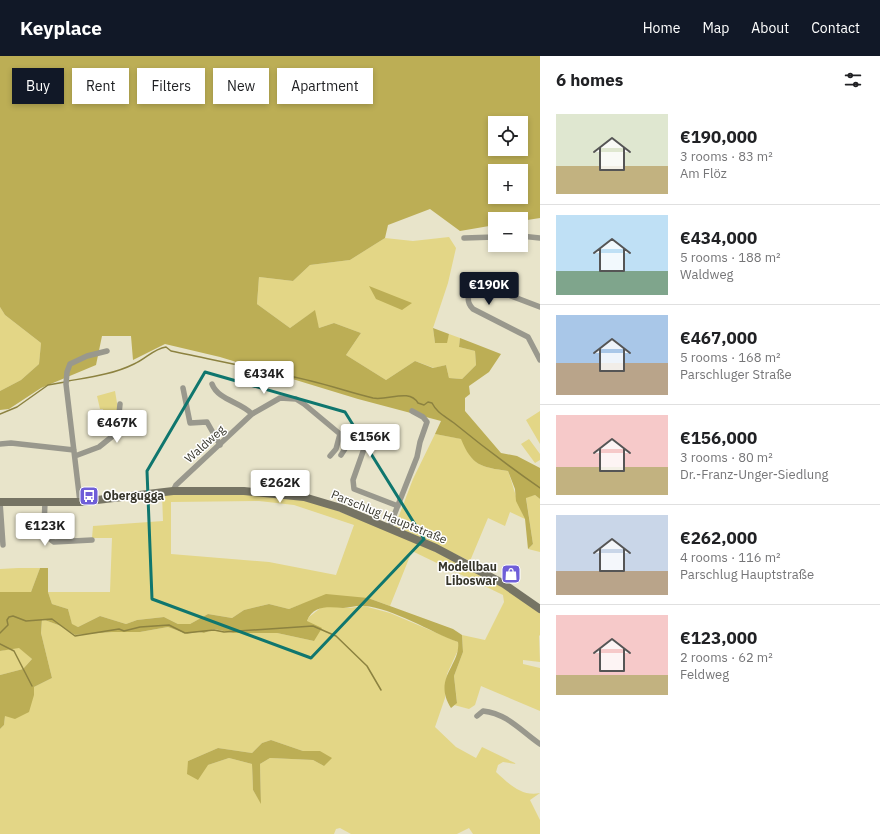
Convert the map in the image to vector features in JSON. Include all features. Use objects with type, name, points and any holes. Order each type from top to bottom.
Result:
[{"type":"main road","name":"Parschlug Hauptstraße","points":[[0,502],[80,502],[173,490],[252,491],[304,497],[341,508],[389,528],[485,573],[540,609]]},
{"type":"street","points":[[464,238],[488,237]]},
{"type":"street","points":[[528,237],[540,238]]},
{"type":"street","points":[[540,307],[488,287],[476,287],[471,291],[467,300],[469,305],[474,309],[528,337],[540,360]]},
{"type":"street","points":[[80,502],[66,382],[67,372],[70,364],[87,356],[107,351]]},
{"type":"street","points":[[212,384],[218,394],[247,408],[252,414]]},
{"type":"street","points":[[183,388],[190,423],[207,422],[220,445]]},
{"type":"street","name":"Waldweg","points":[[173,490],[176,485],[252,414],[280,398],[296,399],[316,413],[340,434],[336,450],[330,456]]},
{"type":"street","points":[[0,444],[11,443],[74,453],[99,447],[114,434],[114,423],[119,414],[120,404]]},
{"type":"street","points":[[389,528],[417,457],[420,442],[427,422],[424,417],[412,412]]},
{"type":"street","points":[[341,455],[350,441],[365,446],[353,480],[354,489],[398,506]]},
{"type":"street","points":[[45,501],[45,528],[50,540],[54,542],[92,540]]},
{"type":"street","points":[[0,502],[3,545]]},
{"type":"street","points":[[477,716],[484,711],[496,713],[513,722],[540,744]]},
{"type":"highlighted area","points":[[205,372],[345,412],[424,539],[311,658],[152,599],[147,471]]},
{"type":"shaded area","points":[[0,56],[540,56],[540,218],[528,220],[528,212],[488,212],[488,226],[460,231],[430,209],[388,225],[385,238],[350,260],[310,265],[293,281],[259,277],[257,304],[290,328],[315,310],[319,328],[334,323],[361,333],[346,355],[386,380],[415,361],[433,368],[446,365],[449,378],[462,379],[476,365],[475,351],[459,347],[460,338],[501,354],[489,372],[469,386],[470,394],[465,398],[465,411],[501,453],[517,456],[540,468],[540,499],[535,495],[526,498],[533,544],[528,549],[525,519],[516,501],[515,489],[508,471],[478,464],[469,455],[461,439],[435,434],[441,421],[358,399],[220,357],[165,344],[133,360],[131,336],[102,336],[96,365],[41,388],[9,409],[0,410],[0,391],[21,380],[39,364],[41,343],[5,315],[0,307]]},
{"type":"shaded area","points":[[449,237],[456,248],[448,283],[433,328],[435,343],[446,343],[449,334],[460,338],[459,347],[475,351],[476,365],[462,379],[449,378],[446,365],[434,368],[415,361],[386,380],[346,355],[361,333],[334,323],[319,328],[314,311],[290,328],[257,304],[259,277],[293,281],[310,265],[350,260],[385,238],[413,241]]},
{"type":"shaded area","points":[[369,286],[412,303],[402,310],[376,299]]},
{"type":"shaded area","points":[[0,307],[5,315],[41,343],[39,364],[21,380],[0,391]]},
{"type":"shaded area","points":[[433,328],[449,334],[447,343],[435,343]]},
{"type":"shaded area","points":[[115,391],[118,409],[113,419],[105,420],[103,409],[100,409],[97,396]]},
{"type":"shaded area","points":[[540,411],[540,444],[526,420]]},
{"type":"shaded area","points":[[435,434],[462,439],[470,455],[479,464],[508,471],[525,519],[510,512],[505,526],[488,518],[470,561],[395,526],[413,479]]},
{"type":"shaded area","points":[[529,439],[540,454],[540,460],[535,463],[521,444]]},
{"type":"shaded area","points":[[162,494],[280,495],[323,505],[413,541],[491,579],[540,613],[540,662],[523,660],[523,664],[540,668],[540,711],[481,686],[475,705],[469,709],[454,705],[457,702],[454,676],[463,652],[462,635],[485,640],[504,602],[503,595],[412,551],[390,606],[368,598],[302,604],[289,609],[269,604],[244,610],[232,618],[208,614],[190,624],[178,624],[164,617],[137,620],[126,624],[100,616],[78,627],[72,625],[68,609],[52,604],[48,592],[110,592],[112,538],[92,538],[93,526],[163,521]],"holes":[[[259,501],[294,505],[354,525],[336,575],[269,562],[171,554],[171,502]]]},
{"type":"shaded area","points":[[535,495],[540,499],[540,552],[528,549],[533,544],[526,497]]},
{"type":"shaded area","points":[[40,568],[31,592],[0,592],[0,569]]},
{"type":"shaded area","points":[[40,568],[48,568],[48,592],[52,604],[68,609],[72,624],[78,627],[100,616],[126,624],[137,620],[164,617],[178,624],[190,624],[208,614],[232,618],[244,610],[269,604],[289,609],[326,594],[368,598],[453,629],[462,635],[463,652],[454,676],[457,703],[451,708],[444,688],[448,672],[456,658],[458,642],[387,611],[375,608],[362,606],[346,608],[327,607],[313,612],[307,621],[322,628],[314,641],[277,633],[233,633],[214,629],[204,633],[198,632],[187,634],[168,627],[140,632],[113,632],[75,635],[61,626],[42,619],[41,633],[52,678],[34,687],[34,695],[29,712],[15,719],[5,716],[4,725],[0,729],[0,675],[23,669],[32,659],[19,648],[0,651],[0,592],[31,592]]},
{"type":"shaded area","points":[[323,606],[349,608],[364,606],[390,613],[458,642],[459,648],[447,674],[445,698],[435,727],[456,747],[476,758],[482,747],[517,764],[503,762],[498,765],[496,772],[511,785],[522,791],[533,794],[540,793],[530,800],[540,820],[540,834],[473,834],[469,828],[457,834],[351,834],[340,828],[336,829],[334,834],[0,834],[0,729],[4,725],[5,716],[34,695],[34,687],[52,678],[41,633],[42,619],[61,626],[75,635],[113,632],[140,632],[168,627],[187,634],[198,632],[204,633],[214,629],[233,633],[277,633],[314,641],[307,621],[309,617]],"holes":[[[271,740],[303,751],[320,751],[324,766],[313,760],[270,758],[260,764],[261,803],[253,790],[252,764],[229,758],[208,765],[188,761],[218,748],[252,753],[262,743]]]},
{"type":"shaded area","points":[[19,647],[32,659],[23,669],[0,675],[0,651]]},
{"type":"shaded area","points":[[271,740],[303,751],[320,751],[332,758],[324,766],[313,760],[270,758],[260,764],[261,804],[253,790],[252,764],[229,758],[208,765],[198,780],[187,774],[188,761],[218,748],[252,753],[262,743]]},
{"type":"waterway","points":[[68,381],[102,375],[118,370],[138,362],[157,350],[166,347],[171,351],[294,377],[373,398],[409,396],[418,403],[424,405],[428,402],[432,403],[442,414],[540,488]]},
{"type":"waterway","points":[[0,414],[17,407],[48,385],[65,382]]},
{"type":"waterway","points":[[0,633],[8,625],[7,620],[9,617],[13,616],[26,621],[52,619],[75,636],[119,629],[124,631],[140,627],[169,625],[185,633],[214,630],[224,632],[313,626],[336,636],[367,666],[381,690]]},
{"type":"waterway","points":[[0,644],[14,651],[32,686]]},
{"type":"place","name":"Obergugga","points":[[89,496]]},
{"type":"place","name":"Modellbau Liboswar","points":[[511,574]]}]
